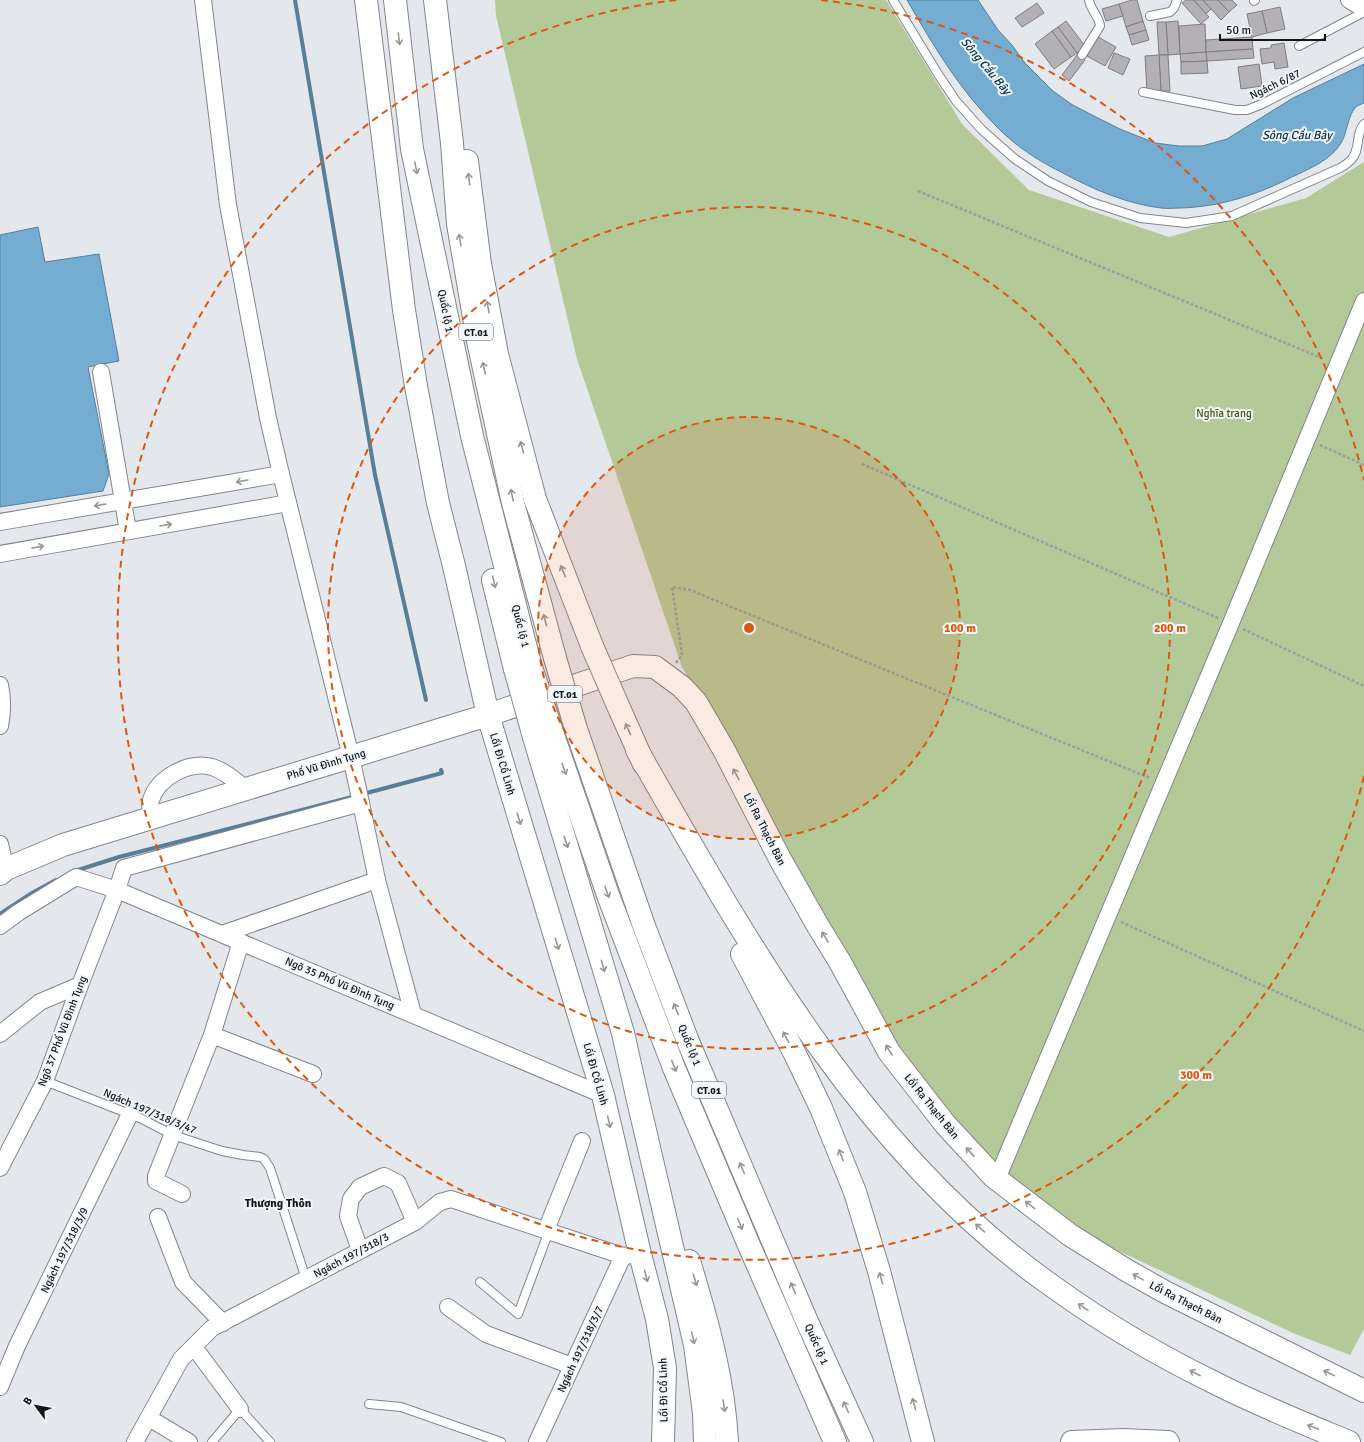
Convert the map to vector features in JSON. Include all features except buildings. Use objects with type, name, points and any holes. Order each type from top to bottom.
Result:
[{"type":"main road","name":"Lối Đi Cổ Linh","points":[[366,0],[404,310],[416,386],[438,503],[488,715],[602,1094],[632,1255],[657,1319],[665,1368],[664,1442]]},
{"type":"main road","name":"Quốc lộ 1","points":[[394,0],[412,149],[522,666],[543,735],[608,895],[674,1068],[748,1243],[835,1442]]},
{"type":"main road","name":"Quốc lộ 1","points":[[436,0],[452,143],[458,224],[478,341],[513,503],[555,658],[576,729],[644,926],[687,1039],[805,1317],[862,1442]]},
{"type":"main road","points":[[448,0],[480,264],[497,354],[535,498],[592,646],[637,750],[698,875],[794,1052],[832,1133],[868,1230],[924,1442]]},
{"type":"main road","name":"Phố Vũ Đình Tụng","points":[[3,871],[63,845],[246,789],[353,762],[633,666],[661,672]]},
{"type":"main road","name":"Lối Ra Thạch Bàn","points":[[661,672],[682,687],[696,702],[727,756],[780,859],[840,962],[889,1052],[945,1124],[997,1179],[1070,1235],[1126,1270],[1165,1292],[1364,1391]]},
{"type":"main road","points":[[543,735],[623,1033],[636,1096],[695,1344],[704,1412],[705,1442]]},
{"type":"main road","points":[[637,750],[717,889],[768,971],[823,1054],[859,1100],[942,1192],[971,1220],[1018,1260],[1053,1287],[1116,1329],[1151,1350],[1214,1383],[1298,1422],[1349,1442]]},
{"type":"main road","points":[[636,1096],[702,1303],[717,1362],[728,1442]]},
{"type":"main road","points":[[1072,1442],[1123,1440],[1168,1442]]},
{"type":"street","points":[[203,0],[228,205],[280,474],[353,762],[377,880],[413,1014]]},
{"type":"street","points":[[1349,0],[1364,10]]},
{"type":"street","points":[[997,1179],[1231,623],[1364,300]]},
{"type":"street","points":[[100,372],[128,531]]},
{"type":"street","points":[[0,522],[280,474]]},
{"type":"street","points":[[0,554],[288,503]]},
{"type":"street","points":[[0,685],[3,696],[0,726]]},
{"type":"street","points":[[151,818],[150,800],[160,785],[170,776],[182,769],[198,766],[212,767],[229,776],[246,789]]},
{"type":"street","name":"Ngõ 37 Phố Vũ Đình Tụng","points":[[0,1168],[45,1081],[124,868],[361,803]]},
{"type":"street","points":[[0,844],[3,871]]},
{"type":"street","name":"Ngõ 35 Phố Vũ Đình Tụng","points":[[0,926],[19,912],[76,877],[117,890],[602,1094]]},
{"type":"street","points":[[222,934],[377,880]]},
{"type":"street","points":[[182,1194],[158,1182],[156,1178],[157,1173],[212,1035],[241,942]]},
{"type":"street","points":[[0,1034],[40,1002],[80,985]]},
{"type":"street","points":[[212,1035],[313,1074]]},
{"type":"street","name":"Ngách 197/318/3/9","points":[[0,1388],[17,1346],[130,1114]]},
{"type":"street","points":[[547,1230],[582,1141]]},
{"type":"street","points":[[360,1250],[348,1216],[351,1200],[360,1188],[384,1176],[398,1183],[415,1222]]},
{"type":"street","name":"Ngách 197/318/3","points":[[135,1442],[181,1359],[212,1328],[415,1222],[440,1202],[451,1199],[547,1230],[632,1255]]},
{"type":"street","points":[[158,1217],[183,1282],[223,1323]]},
{"type":"street","name":"Ngách 197/318/3/7","points":[[538,1442],[572,1366],[632,1255]]},
{"type":"street","points":[[448,1307],[486,1334],[572,1366]]},
{"type":"street","points":[[194,1347],[240,1409]]},
{"type":"street","points":[[149,1418],[189,1442]]},
{"type":"lane","points":[[893,0],[956,101],[982,130],[1004,150],[1048,181],[1091,202],[1140,218],[1186,223],[1232,216],[1340,168],[1352,160],[1358,148],[1358,137],[1364,124]]},
{"type":"lane","points":[[1082,55],[1100,26],[1089,0]]},
{"type":"lane","points":[[1150,16],[1170,12],[1174,8],[1177,0]]},
{"type":"lane","points":[[1299,46],[1364,10]]},
{"type":"lane","name":"Ngách 6/87","points":[[1142,92],[1220,107],[1247,110],[1262,104],[1364,52]]},
{"type":"lane","name":"Ngách 197/318/3/47","points":[[45,1081],[130,1114],[173,1135],[222,1151],[243,1156],[260,1157],[264,1159],[270,1168],[306,1279]]},
{"type":"lane","points":[[480,1282],[518,1314],[547,1230]]},
{"type":"lane","points":[[369,1404],[401,1408],[501,1442]]},
{"type":"lane","points":[[212,1442],[240,1409],[270,1442]]},
{"type":"path","points":[[918,191],[1338,365]]},
{"type":"path","points":[[1307,439],[1364,464]]},
{"type":"path","points":[[862,464],[1231,623],[1364,686]]},
{"type":"path","points":[[661,672],[682,655],[672,588],[690,590],[1164,783]]},
{"type":"path","points":[[1108,916],[1364,1031]]},
{"type":"green space","name":"Nghĩa trang","points":[[495,0],[886,0],[962,124],[1029,190],[1169,237],[1306,198],[1364,162],[1364,1329],[1350,1355],[1293,1333],[1070,1228],[958,1134],[899,1049],[682,667],[577,359],[496,16]]},
{"type":"water","name":"Sông Cầu Bây","points":[[907,0],[978,0],[998,30],[1012,45],[1025,63],[1053,91],[1071,104],[1092,115],[1120,129],[1155,143],[1179,146],[1202,146],[1227,139],[1293,98],[1364,64],[1364,103],[1357,106],[1353,110],[1343,139],[1332,154],[1312,167],[1279,183],[1238,199],[1209,205],[1166,208],[1149,206],[1124,200],[1099,191],[1076,180],[1037,159],[1011,140],[983,112],[958,82]]},
{"type":"water","points":[[38,227],[45,262],[99,254],[119,361],[88,367],[109,474],[103,491],[0,507],[0,235]]},
{"type":"waterway","points":[[295,0],[375,475],[426,700]]},
{"type":"waterway","points":[[363,794],[442,773],[441,770]]},
{"type":"waterway","points":[[75,871],[119,857],[356,796]]},
{"type":"waterway","points":[[0,914],[32,893],[56,880]]},
{"type":"district","name":"Thượng Thôn","points":[[278,1203]]}]
